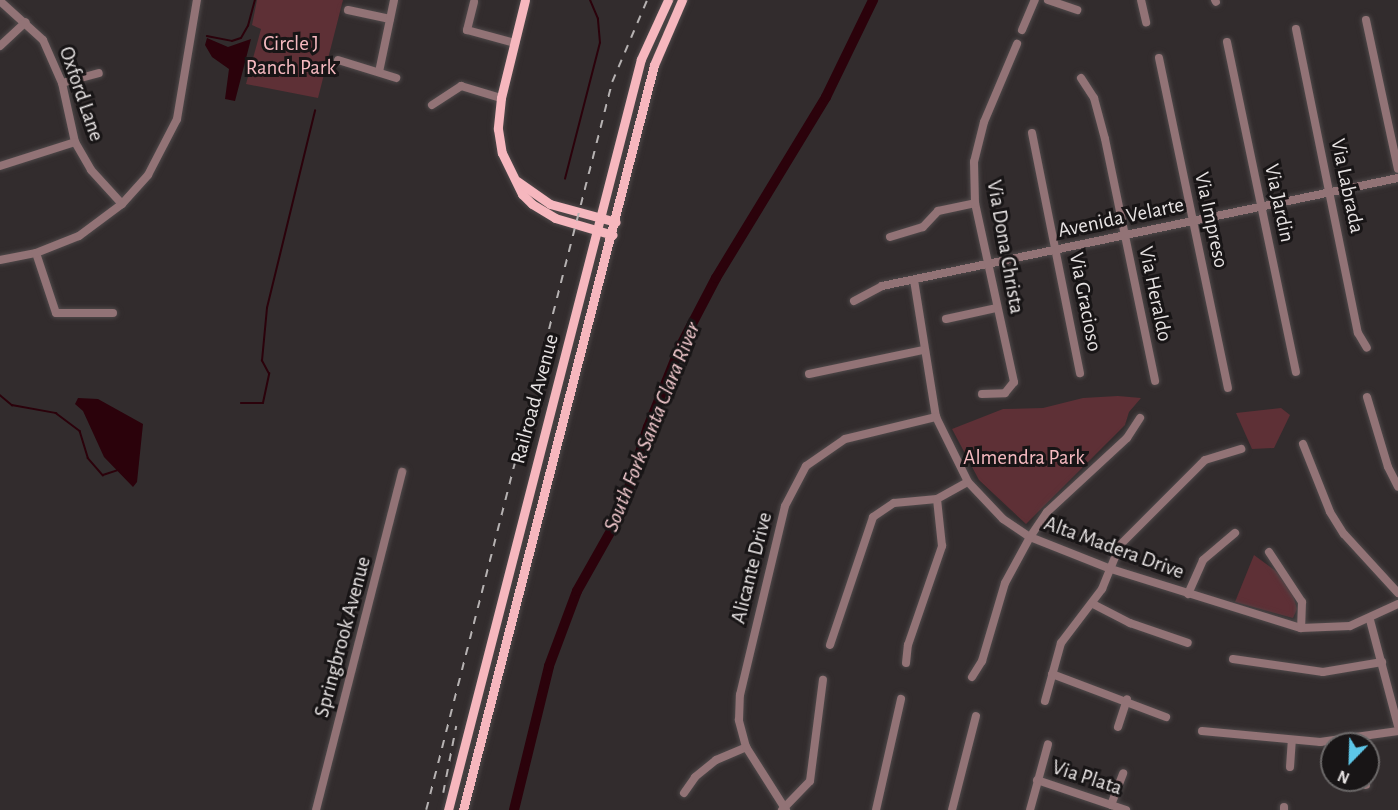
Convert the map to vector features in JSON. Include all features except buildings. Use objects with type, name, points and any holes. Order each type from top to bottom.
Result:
[{"type":"main road","points":[[525,0],[501,98],[499,140],[522,194],[544,212],[613,235]]},
{"type":"main road","name":"Railroad Avenue","points":[[448,810],[641,59],[668,0]]},
{"type":"main road","name":"Railroad Avenue","points":[[463,810],[613,235],[654,65],[682,0]]},
{"type":"main road","points":[[517,181],[550,204],[616,222]]},
{"type":"street","points":[[0,261],[36,253],[79,236],[122,204],[148,175],[177,119],[197,0]]},
{"type":"street","points":[[379,72],[394,0]]},
{"type":"street","points":[[1022,30],[1035,0]]},
{"type":"street","points":[[1048,0],[1077,10]]},
{"type":"street","points":[[1141,0],[1146,22]]},
{"type":"street","name":"Oxford Lane","points":[[0,1],[26,22],[43,40],[62,83],[75,142],[90,170],[122,204]]},
{"type":"street","points":[[474,2],[467,30],[514,43]]},
{"type":"street","points":[[348,10],[390,19]]},
{"type":"street","points":[[1366,20],[1398,169]]},
{"type":"street","points":[[0,46],[26,22]]},
{"type":"street","name":"Via Labrada","points":[[1296,29],[1358,333],[1367,348]]},
{"type":"street","name":"Via Jardin","points":[[1227,42],[1296,372]]},
{"type":"street","name":"Via Dona Christa","points":[[982,394],[1011,390],[1014,382],[996,308],[975,203],[978,140],[1017,44]]},
{"type":"street","name":"Via Impreso","points":[[1160,58],[1228,388]]},
{"type":"street","points":[[338,60],[396,78]]},
{"type":"street","points":[[62,83],[99,73]]},
{"type":"street","name":"Via Heraldo","points":[[1081,78],[1094,98],[1105,139],[1155,381]]},
{"type":"street","points":[[432,105],[461,86],[501,98]]},
{"type":"street","name":"Via Gracioso","points":[[1032,133],[1080,373]]},
{"type":"street","points":[[0,166],[75,142]]},
{"type":"street","name":"Avenida Velarte","points":[[854,301],[882,286],[1398,178]]},
{"type":"street","points":[[890,237],[912,233],[938,211],[975,203]]},
{"type":"street","points":[[36,253],[56,313],[113,313]]},
{"type":"street","name":"Alta Madera Drive","points":[[914,280],[923,350],[936,417],[968,482],[1003,519],[1030,537],[1111,569],[1301,628],[1350,626],[1370,620],[1398,603]]},
{"type":"street","points":[[946,319],[996,308]]},
{"type":"street","points":[[808,374],[923,350]]},
{"type":"street","points":[[1367,397],[1388,467],[1398,487]]},
{"type":"street","name":"Alicante Drive","points":[[784,809],[746,747],[739,720],[740,695],[785,506],[806,466],[845,439],[936,417]]},
{"type":"street","points":[[972,678],[982,661],[1005,583],[1030,537],[1047,512],[1127,438],[1140,418]]},
{"type":"street","points":[[1303,444],[1330,512],[1344,534],[1398,592]]},
{"type":"street","points":[[1045,700],[1061,643],[1092,604],[1111,569],[1120,545],[1193,469],[1219,453],[1241,449]]},
{"type":"street","name":"Springbrook Avenue","points":[[316,810],[402,472]]},
{"type":"street","points":[[830,645],[873,517],[894,503],[937,499],[968,482]]},
{"type":"street","points":[[906,663],[908,645],[942,546],[937,499]]},
{"type":"street","points":[[1188,594],[1203,560],[1235,533]]},
{"type":"street","points":[[1269,552],[1302,602],[1301,628]]},
{"type":"street","points":[[1092,604],[1123,620],[1188,643]]},
{"type":"street","points":[[1370,620],[1398,726]]},
{"type":"street","points":[[1233,659],[1323,672],[1382,662]]},
{"type":"street","points":[[1052,674],[1127,699],[1167,717]]},
{"type":"street","points":[[784,809],[810,781],[823,680]]},
{"type":"street","points":[[876,810],[901,699]]},
{"type":"street","points":[[1118,727],[1127,699]]},
{"type":"street","points":[[952,810],[976,716]]},
{"type":"street","points":[[1202,731],[1292,740],[1320,740]]},
{"type":"street","points":[[1380,736],[1398,731]]},
{"type":"street","points":[[1290,767],[1292,740]]},
{"type":"street","points":[[1030,810],[1048,744]]},
{"type":"street","points":[[684,793],[695,777],[716,760],[746,747]]},
{"type":"street","points":[[1111,805],[1123,773]]},
{"type":"street","name":"Via Plata","points":[[1037,780],[1126,810]]},
{"type":"green space","name":"Circle J Ranch Park","points":[[257,0],[343,0],[318,98],[246,84],[261,29],[252,25]]},
{"type":"green space","name":"Almendra Park","points":[[1118,396],[1141,398],[1129,412],[1125,425],[1026,524],[979,480],[952,429],[1003,409],[1043,408],[1083,398]]},
{"type":"green space","points":[[1281,408],[1290,415],[1274,448],[1252,449],[1236,413]]},
{"type":"green space","points":[[1254,555],[1277,572],[1293,595],[1297,609],[1293,618],[1235,602]]},
{"type":"shaded area","points":[[207,38],[228,47],[251,39],[235,101],[225,99],[229,69],[212,57],[205,45]]},
{"type":"shaded area","points":[[78,398],[98,399],[143,424],[137,482],[133,487],[104,457],[83,411],[75,404]]},
{"type":"waterway","points":[[207,36],[232,41],[241,38],[248,26],[255,0]]},
{"type":"waterway","points":[[565,179],[600,43],[598,19],[590,0]]},
{"type":"waterway","name":"South Fork Santa Clara River","points":[[514,810],[549,666],[577,591],[621,513],[648,427],[681,345],[716,278],[826,97],[873,0]]},
{"type":"waterway","points":[[241,403],[263,403],[269,374],[262,361],[267,308],[315,111]]},
{"type":"waterway","points":[[0,395],[12,405],[56,413],[80,431],[88,458],[103,475],[118,470]]},
{"type":"railway","points":[[426,810],[612,82],[647,0]]},
{"type":"railway","points":[[443,793],[456,726]]}]
